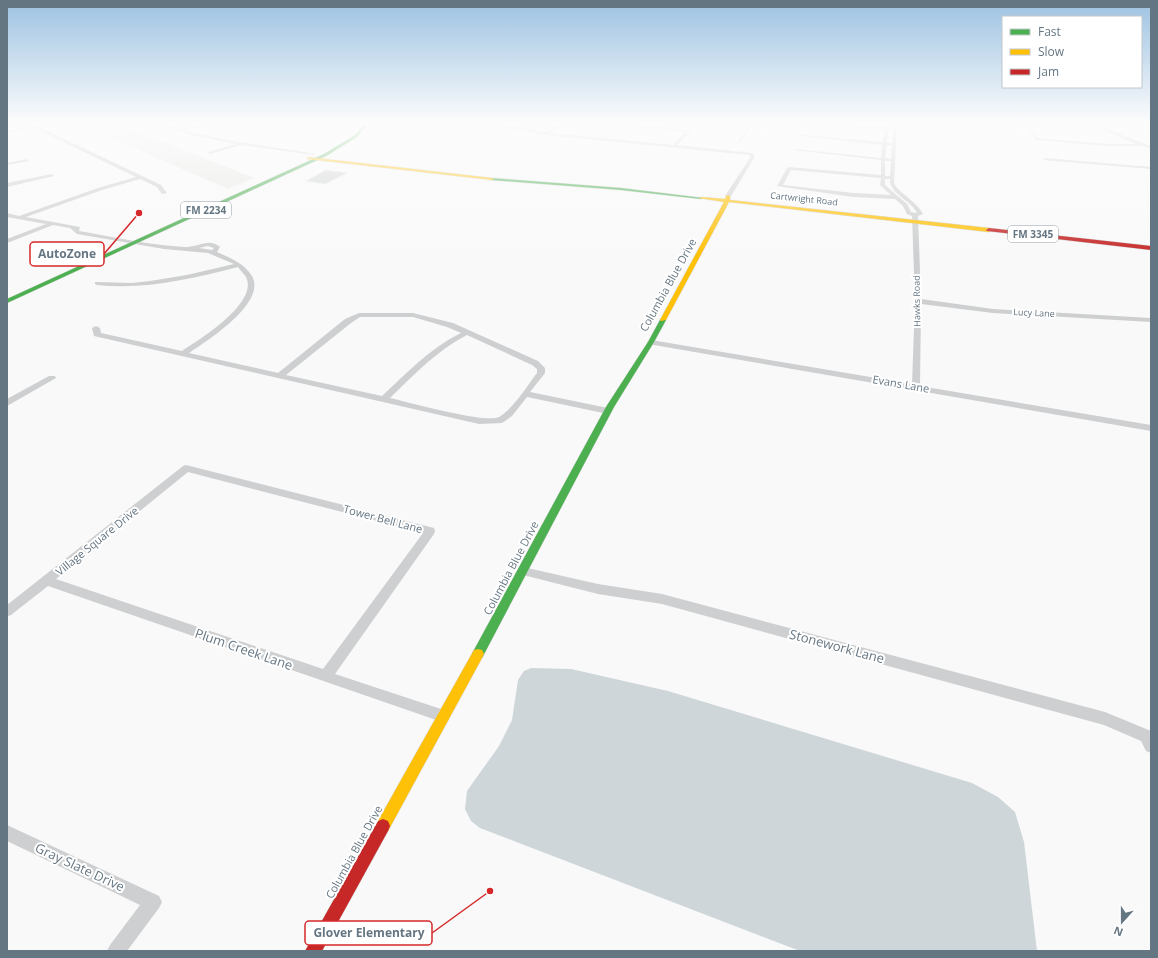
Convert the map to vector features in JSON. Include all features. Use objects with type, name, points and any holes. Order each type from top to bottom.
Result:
[{"type":"main road","name":"FM 2234","points":[[7,294],[135,239],[295,167]]},
{"type":"main road","name":"Cartwright Road","points":[[402,167],[915,217],[1151,243]]},
{"type":"main road","name":"Columbia Blue Drive","points":[[313,951],[523,571],[608,411],[650,342],[728,199]]},
{"type":"main road","name":"Cartwright Road","points":[[915,217],[1151,248]]},
{"type":"main road","name":"FM 2234","points":[[7,301],[135,239]]},
{"type":"street","points":[[118,167],[159,186],[164,193]]},
{"type":"street","points":[[728,199],[747,167]]},
{"type":"street","points":[[883,167],[882,177],[885,188],[906,205],[909,213],[915,217]]},
{"type":"street","name":"Hawks Road","points":[[894,167],[892,184],[896,191],[918,207],[920,214],[915,217],[918,301],[916,387]]},
{"type":"street","points":[[1134,167],[1149,168],[1151,173]]},
{"type":"street","points":[[893,178],[789,168],[780,186],[853,195],[896,197]]},
{"type":"street","points":[[7,185],[52,175]]},
{"type":"street","points":[[18,218],[100,189],[140,177]]},
{"type":"street","points":[[7,215],[72,228],[86,228],[175,249],[190,249],[213,253],[229,259],[239,265],[249,276],[251,284],[249,296],[241,309],[232,319],[214,334],[182,354]]},
{"type":"street","points":[[7,241],[51,224]]},
{"type":"street","points":[[72,228],[77,232],[178,244],[190,249]]},
{"type":"street","points":[[97,283],[111,285],[174,280],[239,265]]},
{"type":"street","name":"Lucy Lane","points":[[918,301],[993,311],[1151,320]]},
{"type":"street","points":[[96,328],[97,334],[182,354],[279,376],[384,399],[479,421],[499,421],[509,414],[541,373],[541,368],[535,363],[450,325],[413,315],[359,315],[348,321],[279,376]]},
{"type":"street","points":[[384,399],[431,354],[446,343],[466,333]]},
{"type":"street","name":"Evans Lane","points":[[650,342],[1151,428]]},
{"type":"street","points":[[7,403],[52,378]]},
{"type":"street","points":[[525,394],[608,411]]},
{"type":"street","name":"Village Square Drive","points":[[7,612],[186,468]]},
{"type":"street","name":"Tower Bell Lane","points":[[186,468],[430,531],[325,677]]},
{"type":"street","name":"Stonework Lane","points":[[523,571],[598,589],[662,599],[705,610],[1105,719],[1149,741]]},
{"type":"street","name":"Plum Creek Lane","points":[[47,581],[442,716]]},
{"type":"street","name":"Gray Slate Drive","points":[[7,833],[153,902],[116,951]]},
{"type":"shaded area","points":[[177,167],[226,167],[254,178],[228,189]]},
{"type":"shaded area","points":[[531,668],[571,669],[668,691],[972,783],[998,797],[1015,812],[1024,842],[1037,951],[800,951],[480,828],[471,821],[465,809],[467,791],[499,746],[512,720],[518,680],[524,671]]},
{"type":"building","points":[[326,170],[347,173],[325,184],[306,181]]},
{"type":"traffic: fast","points":[[7,301],[300,167]]},
{"type":"traffic: fast","points":[[492,179],[621,189],[701,198]]},
{"type":"traffic: fast","points":[[478,654],[610,407],[663,320]]},
{"type":"traffic: slow","points":[[384,167],[492,179]]},
{"type":"traffic: slow","points":[[663,320],[727,201],[728,196]]},
{"type":"traffic: slow","points":[[701,198],[989,230]]},
{"type":"traffic: slow","points":[[383,826],[478,654]]},
{"type":"traffic: jam","points":[[989,230],[1151,248]]},
{"type":"traffic: jam","points":[[313,951],[383,826]]},
{"type":"place","name":"AutoZone","points":[[139,213]]},
{"type":"place","name":"Glover Elementary","points":[[490,891]]}]
